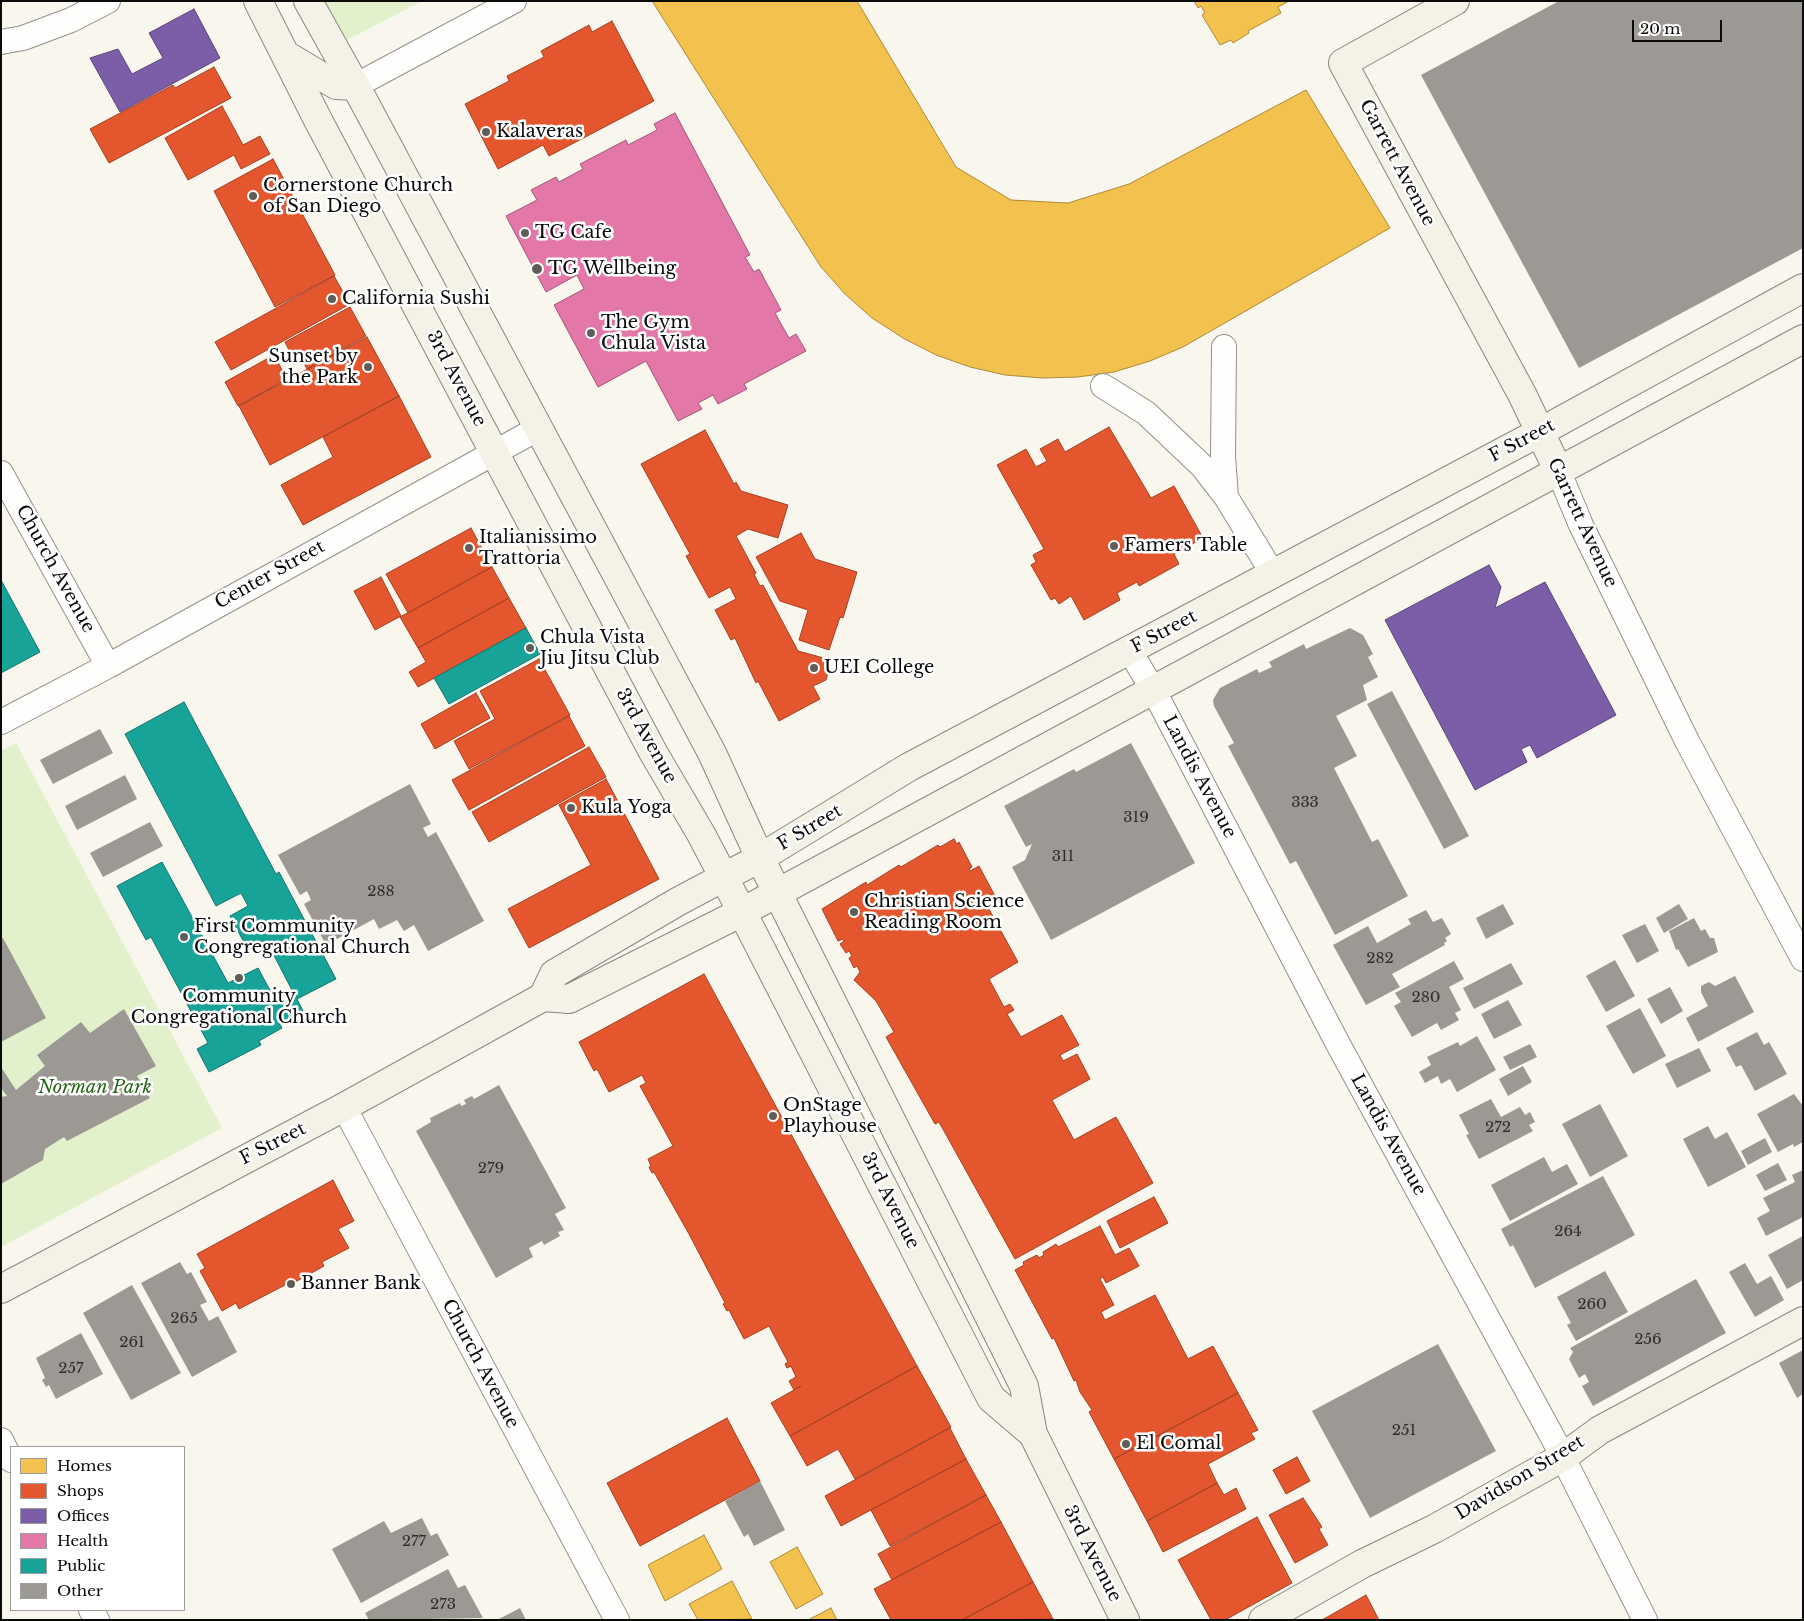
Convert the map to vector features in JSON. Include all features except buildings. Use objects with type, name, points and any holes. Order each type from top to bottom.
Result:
[{"type":"main road","name":"3rd Avenue","points":[[258,1],[318,120],[653,752],[724,877],[991,1398],[1033,1434]]},
{"type":"main road","name":"3rd Avenue","points":[[308,1],[356,86],[712,753],[760,858],[1024,1386],[1033,1434],[1125,1620]]},
{"type":"main road","name":"Garrett Avenue","points":[[1455,1],[1343,63],[1523,396],[1558,470]]},
{"type":"main road","points":[[286,55],[336,85],[356,86]]},
{"type":"main road","name":"F Street","points":[[1,1289],[344,1107],[543,996],[554,974],[760,858],[909,767],[1540,432],[1803,288]]},
{"type":"main road","points":[[543,996],[569,999],[742,912],[1803,339]]},
{"type":"main road","name":"Davidson Street","points":[[1263,1620],[1362,1564],[1434,1529],[1563,1457],[1600,1430],[1803,1321]]},
{"type":"street","points":[[1,42],[31,35],[71,20],[108,1]]},
{"type":"street","points":[[356,86],[514,1]]},
{"type":"street","points":[[1224,347],[1223,457],[1226,497]]},
{"type":"street","points":[[1103,386],[1146,413],[1202,466],[1226,497],[1272,574]]},
{"type":"street","name":"Center Street","points":[[1,722],[108,666],[539,428]]},
{"type":"street","name":"Garrett Avenue","points":[[1558,470],[1581,525],[1687,741],[1803,959]]},
{"type":"street","name":"Church Avenue","points":[[1,473],[108,666]]},
{"type":"street","name":"Landis Avenue","points":[[1129,650],[1154,691],[1338,1044],[1563,1457],[1645,1620]]},
{"type":"street","name":"Church Avenue","points":[[344,1107],[617,1620]]},
{"type":"street","points":[[1,1440],[10,1458]]},
{"type":"green space","points":[[323,1],[422,1],[347,40]]},
{"type":"green space","name":"Norman Park","points":[[16,743],[222,1128],[1,1247],[1,751]]},
{"type":"place","name":"Kalaveras","points":[[486,132]]},
{"type":"place","name":"Cornerstone Church of San Diego","points":[[253,196]]},
{"type":"place","name":"TG Cafe","points":[[525,233]]},
{"type":"place","name":"TG Wellbeing","points":[[537,269]]},
{"type":"place","name":"California Sushi","points":[[332,299]]},
{"type":"place","name":"The Gym Chula Vista","points":[[591,333]]},
{"type":"place","name":"Sunset by the Park","points":[[368,367]]},
{"type":"place","name":"Famers Table","points":[[1114,546]]},
{"type":"place","name":"Italianissimo Trattoria","points":[[469,548]]},
{"type":"place","name":"Chula Vista Jiu Jitsu Club","points":[[530,648]]},
{"type":"place","name":"UEI College","points":[[814,668]]},
{"type":"place","name":"Kula Yoga","points":[[571,808]]},
{"type":"place","name":"Christian Science Reading Room","points":[[854,912]]},
{"type":"place","name":"First Community Congregational Church","points":[[184,937]]},
{"type":"place","name":"Community Congregational Church","points":[[239,978]]},
{"type":"place","name":"OnStage Playhouse","points":[[773,1116]]},
{"type":"place","name":"Banner Bank","points":[[291,1284]]},
{"type":"place","name":"El Comal","points":[[1126,1444]]}]
